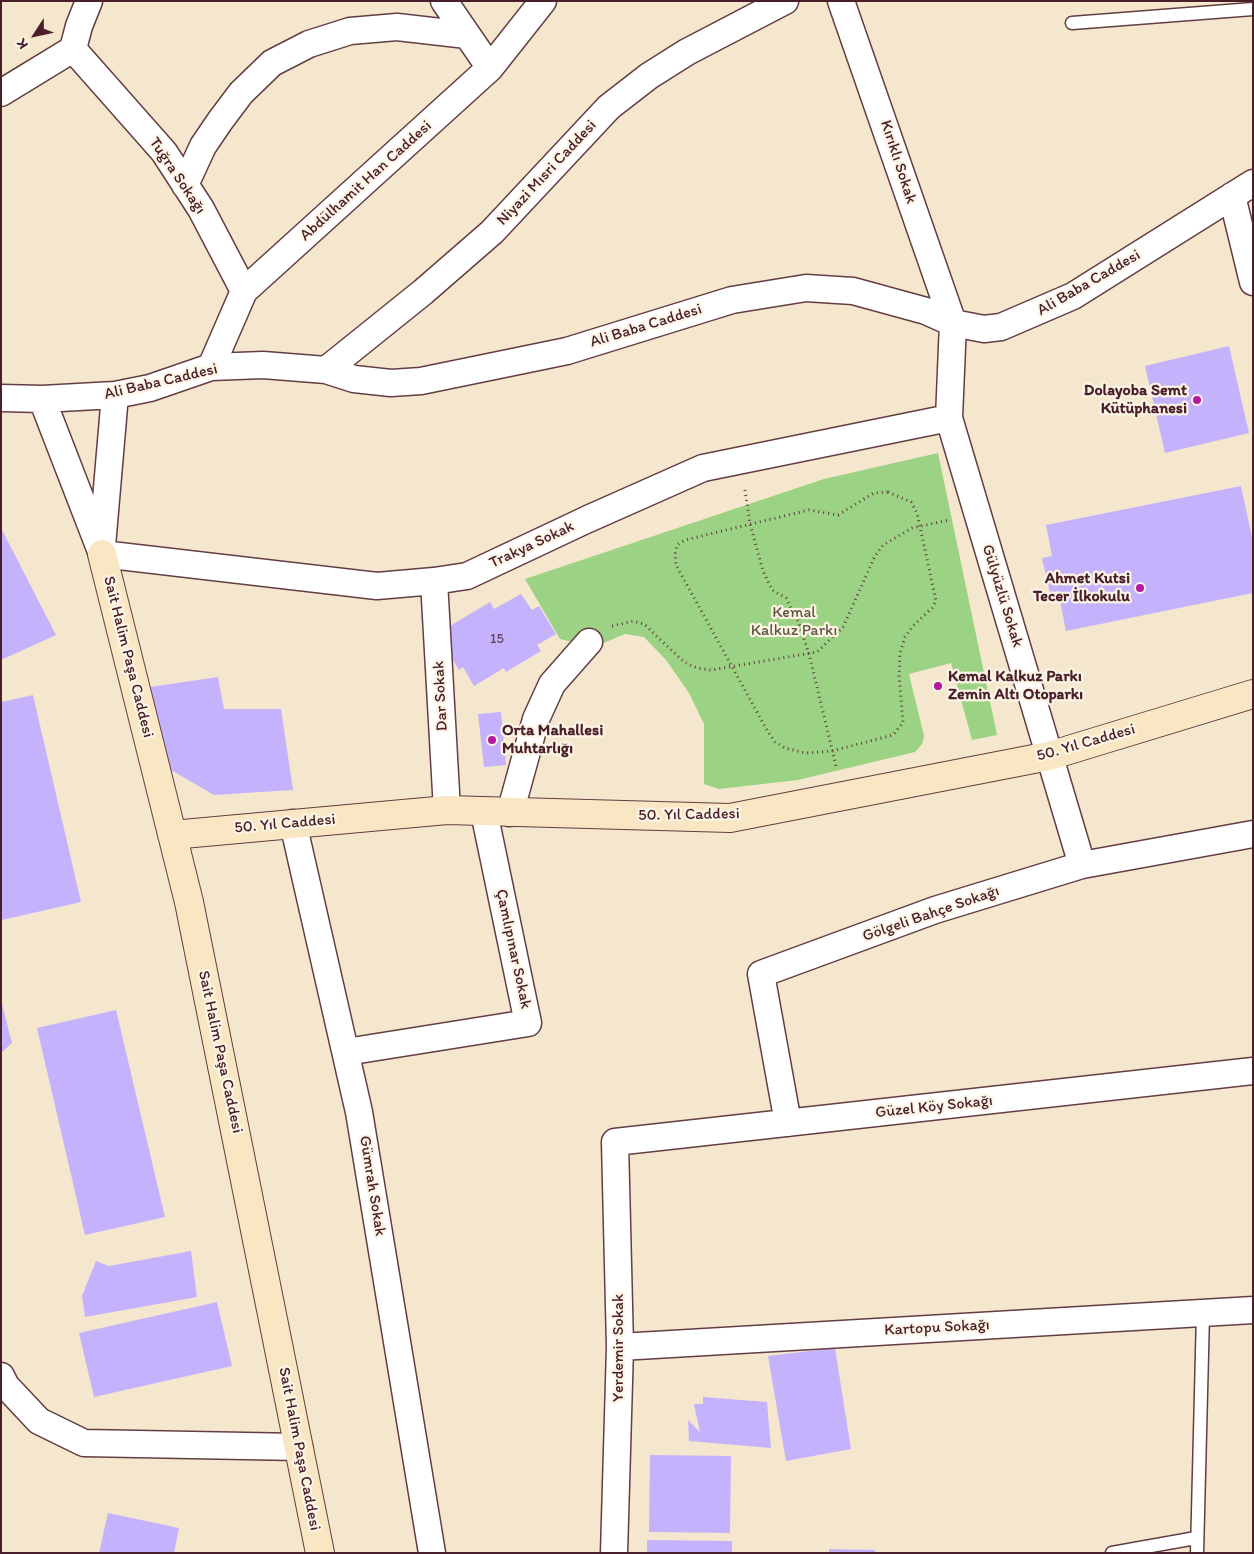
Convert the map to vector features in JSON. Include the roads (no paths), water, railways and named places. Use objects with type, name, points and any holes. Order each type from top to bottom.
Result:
[{"type":"street","points":[[1,93],[74,49],[79,26],[89,1]]},
{"type":"street","points":[[444,1],[490,68]]},
{"type":"street","name":"Abdülhamit Han Caddesi","points":[[210,367],[244,291],[490,68],[544,1]]},
{"type":"street","name":"Niyazi Mısri Caddesi","points":[[326,370],[423,292],[492,232],[609,106],[649,76],[687,52],[785,1]]},
{"type":"street","name":"Kırıklı Sokak","points":[[841,1],[953,323]]},
{"type":"street","points":[[185,185],[203,146],[220,121],[241,93],[272,63],[309,44],[350,31],[397,27],[467,35]]},
{"type":"street","name":"Tuğra Sokağı","points":[[74,49],[164,152],[201,209],[244,291]]},
{"type":"street","points":[[1242,190],[1253,282]]},
{"type":"street","name":"Ali Baba Caddesi","points":[[1,398],[42,399],[115,396],[150,388],[210,367],[262,365],[326,370],[354,378],[391,384],[422,381],[567,351],[732,300],[806,288],[853,291],[926,311],[953,323],[984,329],[1001,327],[1073,296],[1242,190]]},
{"type":"street","name":"Gülyüzlü Sokak","points":[[953,323],[949,418],[1082,865]]},
{"type":"street","points":[[102,554],[115,396]]},
{"type":"street","points":[[42,399],[102,554]]},
{"type":"street","name":"Trakya Sokak","points":[[102,554],[377,586],[467,576],[703,468],[949,418]]},
{"type":"street","name":"Sait Halim Paşa Caddesi","points":[[102,554],[189,902],[320,1553]]},
{"type":"street","name":"Dar Sokak","points":[[434,581],[446,810]]},
{"type":"street","points":[[497,812],[552,684],[589,642]]},
{"type":"street","name":"50. Yıl Caddesi","points":[[172,835],[446,810],[730,818],[1049,756],[1253,694]]},
{"type":"street","name":"Çamlıpınar Sokak","points":[[346,1052],[528,1022],[497,812]]},
{"type":"street","name":"Gümrah Sokak","points":[[293,823],[359,1112],[432,1553]]},
{"type":"street","name":"Gölgeli Bahçe Sokağı","points":[[788,1123],[761,974],[934,910],[1082,865],[1253,834]]},
{"type":"street","name":"Güzel Köy Sokağı","points":[[615,1142],[1253,1071]]},
{"type":"street","name":"Yerdemir Sokak","points":[[614,1553],[620,1347],[615,1142]]},
{"type":"street","name":"Kartopu Sokağı","points":[[620,1347],[1253,1310]]},
{"type":"street","points":[[1,1376],[6,1386],[39,1421],[84,1443],[299,1447]]},
{"type":"lane","points":[[1072,23],[1253,9]]},
{"type":"lane","points":[[1197,1553],[1203,1313]]},
{"type":"lane","points":[[1112,1553],[1196,1538]]},
{"type":"place","name":"Dolayoba Semt Kütüphanesi","points":[[1197,400]]},
{"type":"place","name":"Ahmet Kutsi Tecer İlkokulu","points":[[1140,588]]},
{"type":"place","name":"Kemal Kalkuz Parkı Zemin Altı Otoparkı","points":[[938,686]]},
{"type":"place","name":"Orta Mahallesi Muhtarlığı","points":[[492,740]]},
{"type":"park label","name":"Kemal Kalkuz Parkı","points":[[794,622]]}]
